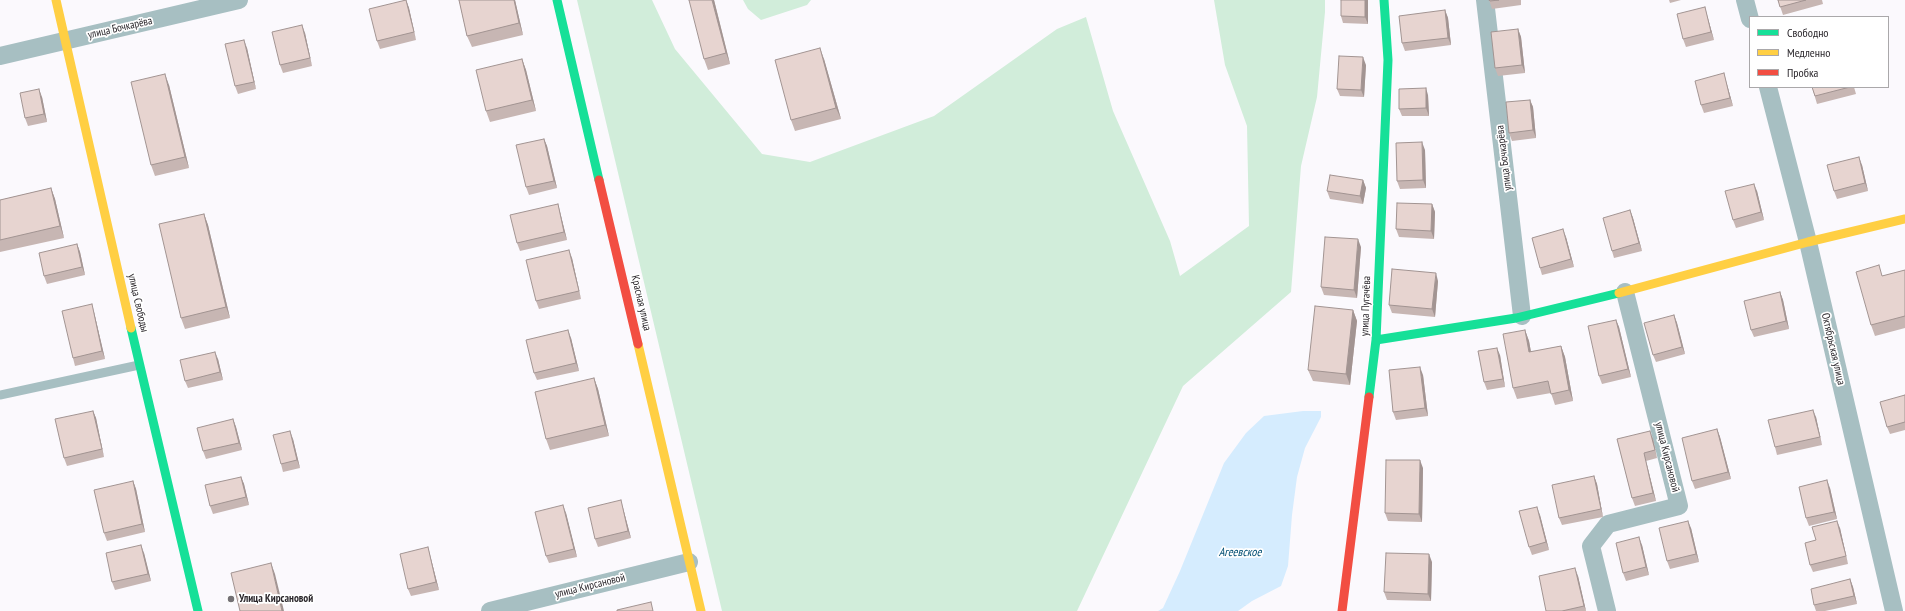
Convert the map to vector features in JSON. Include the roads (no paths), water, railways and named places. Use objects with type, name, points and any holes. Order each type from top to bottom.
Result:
[{"type":"street","name":"улица Свободы","points":[[56,0],[198,611]]},
{"type":"street","name":"улица Бочкарёва","points":[[0,56],[239,0]]},
{"type":"street","name":"Красная улица","points":[[557,0],[701,611]]},
{"type":"street","name":"улица Пугачёва","points":[[1342,611],[1376,340],[1388,60],[1384,0]]},
{"type":"street","name":"улица Бочкарёва","points":[[1485,0],[1522,316]]},
{"type":"street","points":[[1745,0],[1749,16]]},
{"type":"street","name":"Октябрьская улица","points":[[1768,88],[1808,242],[1894,611]]},
{"type":"street","points":[[1376,340],[1522,316],[1625,292],[1808,242],[1905,219]]},
{"type":"street","name":"улица Кирсановой","points":[[1607,611],[1591,546],[1608,524],[1679,506],[1625,292]]},
{"type":"street","name":"улица Кирсановой","points":[[490,611],[690,562]]},
{"type":"lane","points":[[0,395],[140,365]]},
{"type":"water","name":"Агеевское","points":[[1303,411],[1321,411],[1321,417],[1305,448],[1297,477],[1288,566],[1281,586],[1252,601],[1238,611],[1158,611],[1163,608],[1180,571],[1224,463],[1246,433],[1264,416]]},
{"type":"place","name":"Улица Кирсановой","points":[[231,599]]}]
